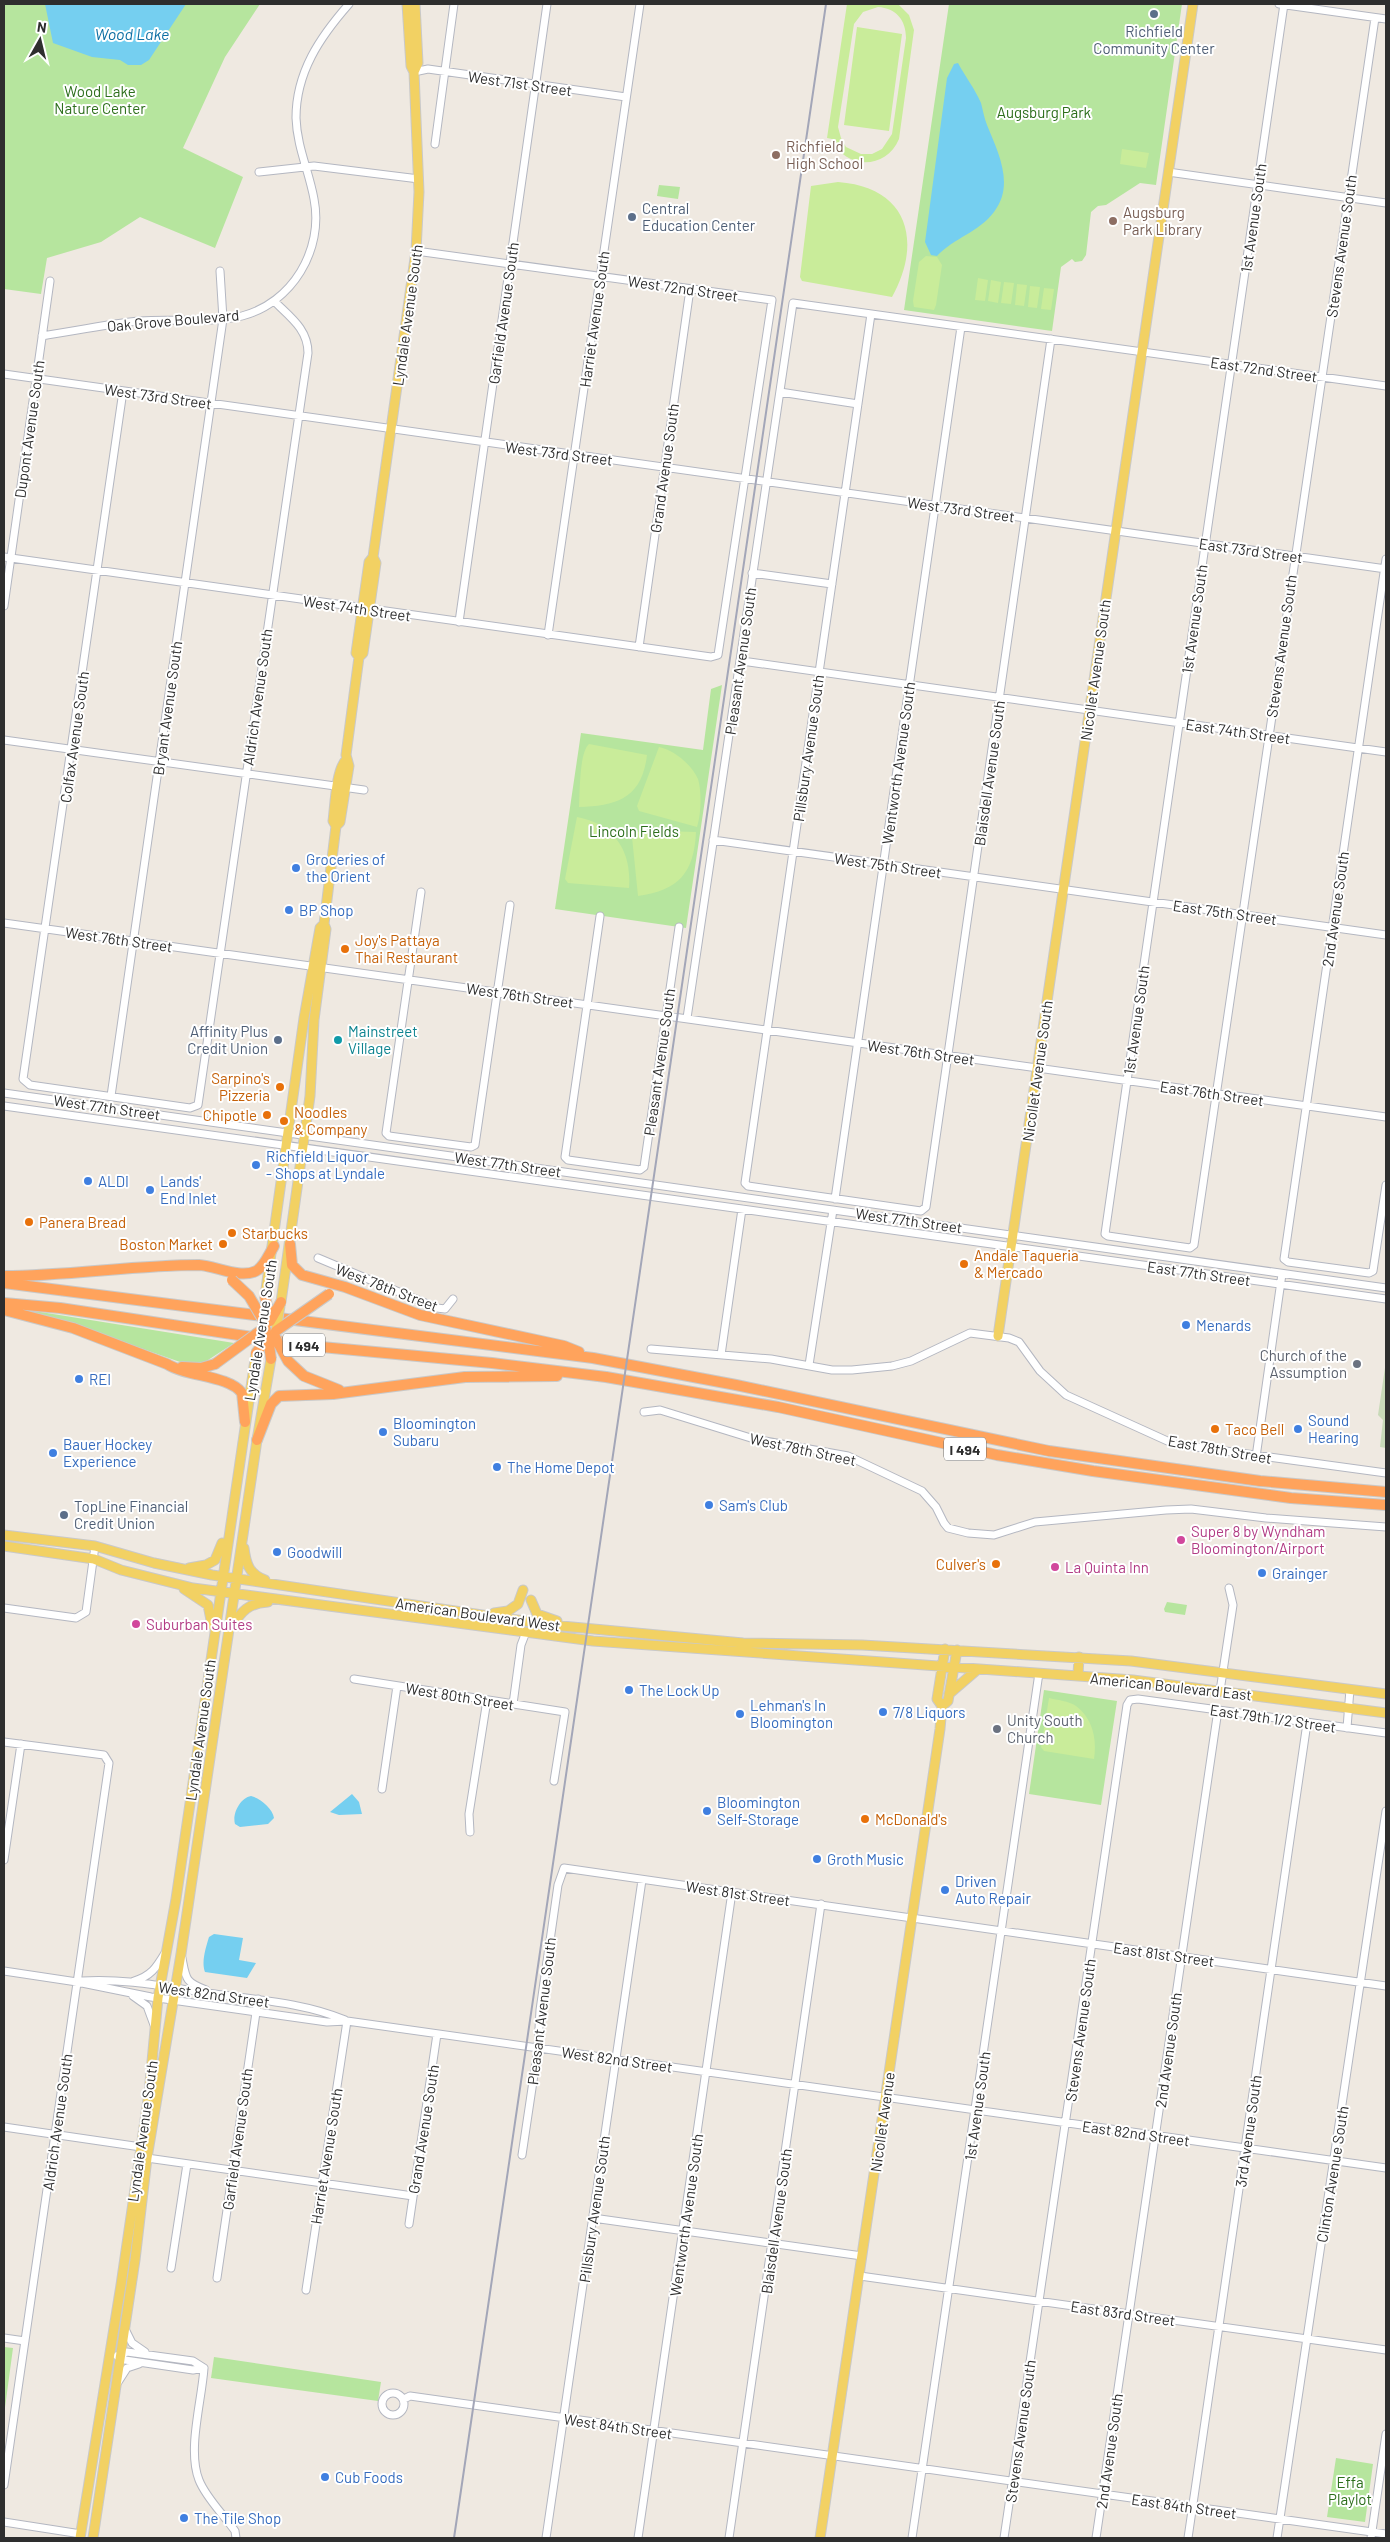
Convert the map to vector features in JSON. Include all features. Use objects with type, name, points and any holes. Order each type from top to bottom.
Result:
[{"type":"highway","points":[[290,1244],[292,1265],[302,1275],[364,1294],[420,1315],[564,1346],[593,1358]]},
{"type":"highway","points":[[4,1276],[62,1275],[200,1265],[250,1273],[261,1267],[274,1246]]},
{"type":"highway","points":[[180,1266],[209,1271],[232,1280],[249,1296],[284,1355],[304,1376],[334,1389],[348,1392]]},
{"type":"highway","name":"I 494","points":[[4,1283],[593,1358],[736,1385],[1049,1451],[1260,1481],[1386,1492]]},
{"type":"highway","points":[[266,1290],[271,1360]]},
{"type":"highway","points":[[166,1364],[192,1368],[215,1364],[268,1329],[329,1294],[345,1291],[364,1294]]},
{"type":"highway","points":[[256,1354],[281,1302]]},
{"type":"highway","name":"I 494","points":[[4,1303],[60,1308],[311,1346],[501,1364],[606,1377],[778,1407],[989,1454],[1093,1471],[1291,1498],[1386,1505]]},
{"type":"highway","points":[[4,1310],[73,1328],[166,1364],[179,1372],[230,1383],[238,1388],[244,1400],[245,1422]]},
{"type":"highway","points":[[257,1440],[274,1399],[288,1395],[348,1392],[465,1376],[606,1377]]},
{"type":"main road","name":"Lyndale Avenue South","points":[[281,1302],[311,1081],[320,928],[324,924],[336,826],[340,822],[342,764],[346,760],[359,656],[356,653],[376,563],[373,557],[416,251],[419,180],[414,72],[411,66],[407,4]]},
{"type":"main road","name":"Lyndale Avenue South","points":[[414,4],[418,63],[414,72]]},
{"type":"main road","name":"Nicollet Avenue South","points":[[998,1336],[1192,4]]},
{"type":"main road","name":"Lyndale Avenue South","points":[[266,1290],[274,1246],[304,1018],[318,966]]},
{"type":"main road","name":"Lyndale Avenue South","points":[[81,2536],[149,2093],[158,1998],[176,1899],[229,1527],[256,1354]]},
{"type":"main road","name":"Lyndale Avenue South","points":[[93,2538],[125,2327],[147,2158],[181,1954],[257,1440],[271,1360]]},
{"type":"main road","points":[[174,1567],[193,1568],[215,1560],[229,1527]]},
{"type":"main road","name":"American Boulevard West","points":[[4,1535],[95,1546],[174,1567],[222,1577],[576,1628],[743,1643],[957,1650]]},
{"type":"main road","points":[[242,1539],[247,1566],[254,1576],[282,1586]]},
{"type":"main road","name":"American Boulevard West","points":[[4,1546],[94,1560],[121,1570],[175,1584],[220,1592],[522,1632],[616,1643],[954,1667]]},
{"type":"main road","points":[[175,1584],[208,1606],[214,1632]]},
{"type":"main road","points":[[487,1615],[508,1611],[518,1604],[523,1590]]},
{"type":"main road","points":[[531,1600],[537,1614],[576,1628]]},
{"type":"main road","points":[[229,1631],[239,1614],[249,1606],[280,1601]]},
{"type":"main road","points":[[835,1659],[836,1645]]},
{"type":"main road","name":"Nicollet Avenue","points":[[942,1706],[937,1699],[945,1649]]},
{"type":"main road","points":[[954,1667],[957,1650]]},
{"type":"main road","name":"American Boulevard East","points":[[957,1650],[1030,1656],[1079,1657],[1223,1672],[1386,1694]]},
{"type":"main road","points":[[1078,1676],[1079,1657]]},
{"type":"main road","name":"American Boulevard East","points":[[954,1667],[1156,1682],[1386,1713]]},
{"type":"main road","name":"Nicollet Avenue","points":[[820,2538],[860,2276],[942,1706],[948,1700],[954,1667]]},
{"type":"main road","points":[[949,1694],[978,1669]]},
{"type":"street","name":"Oak Grove Boulevard","points":[[42,336],[142,321],[223,319],[242,316],[274,301],[298,278],[311,249],[316,217],[314,201],[298,137],[296,117],[302,78],[318,43],[348,4]]},
{"type":"street","points":[[435,144],[454,4]]},
{"type":"street","name":"Garfield Avenue South","points":[[459,622],[547,4]]},
{"type":"street","name":"Harriet Avenue South","points":[[548,635],[640,4]]},
{"type":"street","points":[[1282,4],[1386,19]]},
{"type":"street","name":"1st Avenue South","points":[[1194,1245],[1190,1248],[1105,1234],[1258,184],[1282,4]]},
{"type":"street","name":"Stevens Avenue South","points":[[1194,1245],[1294,556],[1375,18]]},
{"type":"street","name":"West 71st Street","points":[[414,72],[428,69],[626,97]]},
{"type":"street","points":[[259,172],[314,166],[419,180]]},
{"type":"street","points":[[1168,172],[1386,202]]},
{"type":"street","name":"West 72nd Street","points":[[416,251],[772,300]]},
{"type":"street","name":"Bryant Avenue South","points":[[111,1096],[223,319],[220,271]]},
{"type":"street","name":"Dupont Avenue South","points":[[4,606],[7,558],[50,281]]},
{"type":"street","name":"Grand Avenue South","points":[[640,647],[690,289]]},
{"type":"street","name":"Pleasant Avenue South","points":[[711,657],[720,651],[772,300]]},
{"type":"street","name":"Aldrich Avenue South","points":[[111,1096],[190,1108],[198,1106],[308,353],[303,330],[274,301]]},
{"type":"street","name":"Pleasant Avenue South","points":[[687,1018],[742,661],[752,573],[792,303],[871,314]]},
{"type":"street","points":[[871,314],[1142,351]]},
{"type":"street","name":"Pillsbury Avenue South","points":[[834,1199],[748,1186],[746,1183],[871,314]]},
{"type":"street","name":"Wentworth Avenue South","points":[[834,1199],[961,327]]},
{"type":"street","name":"Blaisdell Avenue South","points":[[834,1199],[921,1211],[926,1207],[1051,339]]},
{"type":"street","name":"East 72nd Street","points":[[1142,351],[1386,386]]},
{"type":"street","name":"West 73rd Street","points":[[4,374],[1115,531]]},
{"type":"street","name":"Colfax Avenue South","points":[[111,1096],[30,1085],[25,1082],[23,1076],[123,391]]},
{"type":"street","points":[[780,392],[858,404]]},
{"type":"street","name":"East 73rd Street","points":[[1115,531],[1386,569]]},
{"type":"street","name":"West 74th Street","points":[[7,558],[711,657]]},
{"type":"street","name":"2nd Avenue South","points":[[1386,559],[1284,1258],[1288,1262],[1328,1268],[1369,1273],[1373,1271],[1386,1185]]},
{"type":"street","points":[[752,573],[832,584]]},
{"type":"street","points":[[742,661],[1089,711]]},
{"type":"street","name":"East 74th Street","points":[[1089,711],[1386,752]]},
{"type":"street","points":[[4,740],[364,790]]},
{"type":"street","name":"West 75th Street","points":[[713,840],[1063,889]]},
{"type":"street","name":"East 75th Street","points":[[1063,889],[1386,934]]},
{"type":"street","points":[[421,892],[386,1132],[389,1136],[471,1147],[475,1145],[510,905]]},
{"type":"street","points":[[587,1004],[600,916]]},
{"type":"street","name":"West 76th Street","points":[[4,922],[1037,1068]]},
{"type":"street","name":"Pleasant Avenue South","points":[[587,1004],[565,1157],[568,1160],[640,1170],[644,1167],[679,927]]},
{"type":"street","name":"East 76th Street","points":[[1037,1068],[1386,1117]]},
{"type":"street","name":"West 77th Street","points":[[4,1093],[1012,1235]]},
{"type":"street","name":"West 77th Street","points":[[4,1106],[1011,1246]]},
{"type":"street","points":[[721,1355],[742,1209]]},
{"type":"street","points":[[809,1366],[833,1210]]},
{"type":"street","name":"East 77th Street","points":[[1012,1235],[1386,1288]]},
{"type":"street","name":"East 77th Street","points":[[1011,1246],[1386,1299]]},
{"type":"street","points":[[1111,1260],[1114,1253],[1169,1261],[1183,1259]]},
{"type":"street","name":"West 78th Street","points":[[318,1258],[437,1308],[445,1309],[453,1299]]},
{"type":"street","points":[[1256,1457],[1282,1274]]},
{"type":"street","points":[[651,1349],[721,1355],[832,1370],[892,1366],[911,1361],[970,1332],[998,1336]]},
{"type":"street","name":"East 78th Street","points":[[998,1336],[1019,1342],[1052,1384],[1078,1402],[1174,1444],[1256,1457],[1386,1473]]},
{"type":"street","name":"West 78th Street","points":[[644,1412],[660,1410],[754,1439],[848,1456],[922,1491],[936,1507],[948,1528],[968,1534],[994,1534],[1035,1522],[1166,1510],[1199,1510],[1272,1519],[1386,1527]]},
{"type":"street","points":[[4,1608],[76,1618],[83,1615],[86,1612],[95,1546]]},
{"type":"street","points":[[1220,1691],[1233,1605],[1229,1588]]},
{"type":"street","points":[[513,1704],[522,1632]]},
{"type":"street","name":"1st Avenue South","points":[[912,2538],[1039,1673]]},
{"type":"street","name":"West 80th Street","points":[[354,1679],[565,1712],[554,1781]]},
{"type":"street","points":[[382,1789],[397,1686]]},
{"type":"street","points":[[1347,1728],[1350,1689]]},
{"type":"street","name":"East 79th 1/2 Street","points":[[1130,1700],[1138,1699],[1386,1734]]},
{"type":"street","points":[[470,1832],[469,1814],[487,1700]]},
{"type":"street","name":"Stevens Avenue South","points":[[1004,2538],[1127,1705],[1130,1700]]},
{"type":"street","name":"2nd Avenue South","points":[[1096,2538],[1218,1710]]},
{"type":"street","name":"3rd Avenue South","points":[[1188,2538],[1307,1723]]},
{"type":"street","points":[[4,1742],[21,1744],[4,1860]]},
{"type":"street","name":"Aldrich Avenue South","points":[[4,2485],[97,1854],[108,1759],[104,1755],[21,1744]]},
{"type":"street","name":"Clinton Avenue South","points":[[1277,2538],[1386,1811]]},
{"type":"street","name":"Pleasant Avenue South","points":[[522,2155],[538,2048],[540,2010],[558,1885],[564,1868]]},
{"type":"street","name":"West 81st Street","points":[[564,1868],[912,1917]]},
{"type":"street","name":"Pillsbury Avenue South","points":[[546,2538],[642,1880]]},
{"type":"street","name":"Wentworth Avenue South","points":[[638,2538],[732,1892]]},
{"type":"street","name":"Blaisdell Avenue South","points":[[730,2538],[821,1904]]},
{"type":"street","name":"East 81st Street","points":[[912,1917],[1386,1986]]},
{"type":"street","points":[[131,1982],[147,1977],[155,1971],[165,1952]]},
{"type":"street","points":[[181,1954],[184,1974],[189,1982],[216,1994]]},
{"type":"street","name":"West 82nd Street","points":[[4,1971],[77,1982],[158,1998],[256,2010],[327,2022],[347,2021],[886,2098]]},
{"type":"street","name":"West 82nd Street","points":[[77,1982],[101,1980],[131,1982],[258,1999],[327,2012],[347,2021]]},
{"type":"street","points":[[126,1993],[147,2006],[154,2026]]},
{"type":"street","name":"Garfield Avenue South","points":[[216,2278],[258,1999]]},
{"type":"street","name":"Harriet Avenue South","points":[[306,2290],[347,2021]]},
{"type":"street","name":"Grand Avenue South","points":[[409,2224],[437,2034]]},
{"type":"street","name":"East 82nd Street","points":[[886,2098],[1386,2168]]},
{"type":"street","points":[[4,2127],[141,2147]]},
{"type":"street","points":[[147,2158],[413,2196]]},
{"type":"street","points":[[171,2268],[187,2164]]},
{"type":"street","points":[[593,2218],[862,2256]]},
{"type":"street","name":"East 83rd Street","points":[[860,2276],[1386,2350]]},
{"type":"street","points":[[125,2327],[132,2343],[150,2355]]},
{"type":"street","points":[[4,2338],[25,2341]]},
{"type":"street","points":[[120,2356],[126,2352],[193,2361],[204,2368]]},
{"type":"street","points":[[110,2355],[120,2356],[125,2360],[193,2370],[204,2368]]},
{"type":"street","points":[[116,2387],[127,2368],[144,2362]]},
{"type":"street","points":[[204,2368],[195,2468],[200,2482],[231,2526],[236,2538]]},
{"type":"street","name":"West 84th Street","points":[[404,2399],[410,2396],[832,2457]]},
{"type":"street","points":[[1371,2535],[1386,2434]]},
{"type":"street","name":"East 84th Street","points":[[832,2457],[1280,2519],[1371,2535],[1386,2534]]},
{"type":"street","points":[[4,2522],[81,2536]]},
{"type":"green space","name":"Wood Lake Nature Center","points":[[4,4],[260,4],[225,57],[183,148],[243,177],[215,248],[140,217],[101,242],[47,258],[41,294],[4,289]]},
{"type":"green space","points":[[847,4],[898,4],[909,15],[914,30],[899,139],[893,149],[885,156],[876,161],[866,162],[855,161],[846,156],[838,149],[832,139],[827,138]],"holes":[[[878,7],[899,16],[906,32],[892,134],[882,149],[872,154],[861,154],[846,147],[838,127],[854,24],[863,12]]]},
{"type":"green space","name":"Augsburg Park","points":[[949,4],[1182,4],[1156,185],[1140,183],[1106,205],[1098,206],[1091,212],[1086,255],[1082,261],[1075,262],[1072,259],[1061,267],[1052,331],[904,310]]},
{"type":"green space","points":[[857,27],[902,34],[889,131],[844,125]]},
{"type":"green space","points":[[1122,149],[1149,153],[1146,168],[1120,164]]},
{"type":"green space","points":[[838,182],[862,186],[880,194],[894,206],[903,220],[907,237],[906,256],[901,276],[892,297],[802,281],[800,277],[811,186]]},
{"type":"green space","points":[[659,185],[680,187],[678,199],[657,196]]},
{"type":"green space","points":[[926,256],[937,257],[942,265],[934,310],[914,307],[913,301],[919,262]]},
{"type":"green space","points":[[978,278],[988,280],[985,301],[975,300]]},
{"type":"green space","points":[[991,280],[1001,282],[998,303],[988,301]]},
{"type":"green space","points":[[1004,282],[1014,283],[1011,304],[1001,303]]},
{"type":"green space","points":[[1017,284],[1027,285],[1024,306],[1015,305]]},
{"type":"green space","points":[[1030,286],[1040,287],[1037,308],[1028,307]]},
{"type":"green space","points":[[1044,288],[1054,289],[1051,310],[1041,309]]},
{"type":"green space","name":"Lincoln Fields","points":[[722,685],[686,928],[555,909],[581,733],[703,750],[711,689]]},
{"type":"green space","points":[[589,744],[647,755],[640,781],[625,797],[605,804],[579,807],[583,756]]},
{"type":"green space","points":[[659,747],[671,751],[682,759],[698,779],[701,803],[697,827],[639,811],[637,806]]},
{"type":"green space","points":[[577,817],[602,826],[618,842],[624,852],[627,863],[629,888],[568,883],[565,879]]},
{"type":"green space","points":[[636,832],[696,832],[692,858],[688,869],[674,884],[652,893],[638,896],[632,837]]},
{"type":"green space","points":[[28,1310],[234,1343],[205,1362],[183,1363],[60,1320],[27,1313]]},
{"type":"green space","points":[[1386,1361],[1386,1448],[1380,1447],[1383,1420],[1378,1415]]},
{"type":"green space","points":[[1167,1602],[1187,1605],[1185,1615],[1165,1612],[1164,1609]]},
{"type":"green space","points":[[1044,1690],[1117,1701],[1101,1805],[1029,1794]]},
{"type":"green space","points":[[1049,1698],[1073,1704],[1082,1711],[1090,1723],[1094,1737],[1094,1759],[1044,1751],[1041,1747]]},
{"type":"green space","points":[[4,2347],[13,2348],[4,2415]]},
{"type":"green space","points":[[214,2357],[381,2382],[378,2401],[211,2378]]},
{"type":"green space","name":"Effa Playlot","points":[[1336,2458],[1373,2464],[1365,2522],[1327,2517]]},
{"type":"water","name":"Wood Lake","points":[[45,4],[186,4],[149,60],[141,65],[128,65],[120,60],[92,57],[53,43]]},
{"type":"water","points":[[958,63],[981,103],[986,122],[1000,157],[1004,180],[1003,191],[1000,202],[988,219],[937,256],[931,255],[925,242],[947,78],[954,64]]},
{"type":"water","points":[[352,1794],[359,1802],[362,1814],[339,1815],[330,1812]]},
{"type":"water","points":[[251,1796],[266,1804],[274,1818],[268,1824],[240,1827],[235,1824],[234,1820],[236,1811],[243,1800]]},
{"type":"water","points":[[214,1934],[243,1938],[239,1960],[256,1963],[247,1978],[205,1972],[205,1950],[209,1937]]},
{"type":"railway","points":[[454,2538],[826,4]]},
{"type":"place","name":"Richfield Community Center","points":[[1154,14]]},
{"type":"place","name":"Richfield High School","points":[[776,155]]},
{"type":"place","name":"Central Education Center","points":[[632,217]]},
{"type":"place","name":"Augsburg Park Library","points":[[1113,221]]},
{"type":"place","name":"Groceries of the Orient","points":[[296,868]]},
{"type":"place","name":"BP Shop","points":[[289,910]]},
{"type":"place","name":"Joy's Pattaya Thai Restaurant","points":[[345,949]]},
{"type":"place","name":"Affinity Plus Credit Union","points":[[278,1040]]},
{"type":"place","name":"Mainstreet Village","points":[[338,1040]]},
{"type":"place","name":"Sarpino's Pizzeria","points":[[280,1087]]},
{"type":"place","name":"Chipotle","points":[[267,1115]]},
{"type":"place","name":"Noodles & Company","points":[[284,1121]]},
{"type":"place","name":"Richfield Liquor - Shops at Lyndale","points":[[256,1165]]},
{"type":"place","name":"ALDI","points":[[88,1181]]},
{"type":"place","name":"Lands' End Inlet","points":[[150,1190]]},
{"type":"place","name":"Panera Bread","points":[[29,1222]]},
{"type":"place","name":"Starbucks","points":[[232,1233]]},
{"type":"place","name":"Boston Market","points":[[223,1244]]},
{"type":"place","name":"Andale Taqueria & Mercado","points":[[964,1264]]},
{"type":"place","name":"Menards","points":[[1186,1325]]},
{"type":"place","name":"Church of the Assumption","points":[[1357,1364]]},
{"type":"place","name":"REI","points":[[79,1379]]},
{"type":"place","name":"Taco Bell","points":[[1215,1429]]},
{"type":"place","name":"Sound Hearing","points":[[1298,1429]]},
{"type":"place","name":"Bloomington Subaru","points":[[383,1432]]},
{"type":"place","name":"Bauer Hockey Experience","points":[[53,1453]]},
{"type":"place","name":"The Home Depot","points":[[497,1467]]},
{"type":"place","name":"Sam's Club","points":[[709,1505]]},
{"type":"place","name":"TopLine Financial Credit Union","points":[[64,1515]]},
{"type":"place","name":"Super 8 by Wyndham Bloomington/Airport","points":[[1181,1540]]},
{"type":"place","name":"Goodwill","points":[[277,1552]]},
{"type":"place","name":"Culver's","points":[[996,1564]]},
{"type":"place","name":"La Quinta Inn","points":[[1055,1567]]},
{"type":"place","name":"Grainger","points":[[1262,1573]]},
{"type":"place","name":"Suburban Suites","points":[[136,1624]]},
{"type":"place","name":"The Lock Up","points":[[629,1690]]},
{"type":"place","name":"7/8 Liquors","points":[[883,1712]]},
{"type":"place","name":"Lehman's In Bloomington","points":[[740,1714]]},
{"type":"place","name":"Unity South Church","points":[[997,1729]]},
{"type":"place","name":"Bloomington Self-Storage","points":[[707,1811]]},
{"type":"place","name":"McDonald's","points":[[865,1819]]},
{"type":"place","name":"Groth Music","points":[[817,1859]]},
{"type":"place","name":"Driven Auto Repair","points":[[945,1890]]},
{"type":"place","name":"Cub Foods","points":[[325,2477]]},
{"type":"place","name":"The Tile Shop","points":[[184,2518]]}]
